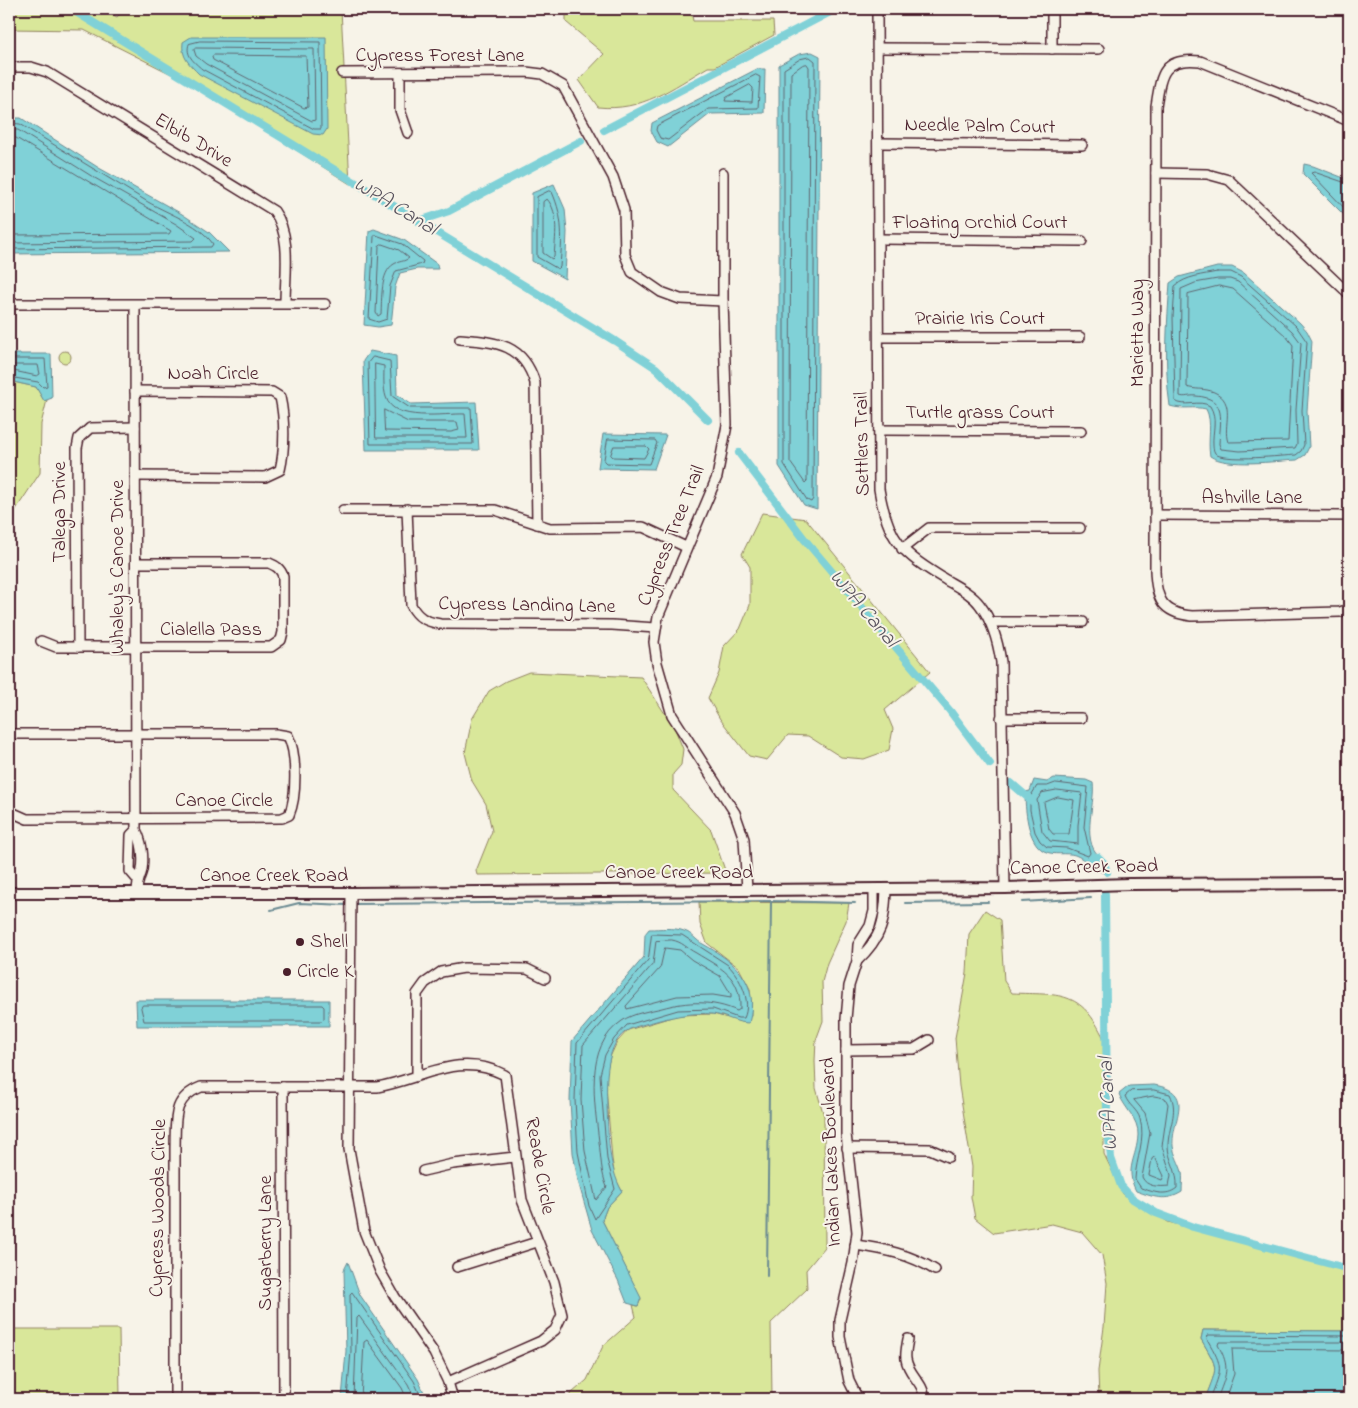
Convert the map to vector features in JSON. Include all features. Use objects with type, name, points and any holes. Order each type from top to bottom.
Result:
[{"type":"main road","name":"Canoe Creek Road","points":[[9,893],[351,894],[1005,888],[1086,884],[1349,883]]},
{"type":"street","name":"Settlers Trail","points":[[878,9],[879,489],[883,514],[891,535],[902,549],[918,563],[964,591],[980,604],[997,638],[1002,662],[1005,888]]},
{"type":"street","points":[[1052,9],[1052,49]]},
{"type":"street","points":[[879,48],[1100,49]]},
{"type":"street","name":"Marietta Way","points":[[1349,121],[1200,61],[1187,60],[1177,62],[1164,69],[1159,80],[1156,106],[1156,587],[1160,601],[1167,608],[1180,615],[1340,612],[1349,608]]},
{"type":"street","name":"Elbib Drive","points":[[9,67],[31,67],[46,72],[274,211],[281,221],[284,234],[285,303]]},
{"type":"street","name":"Cypress Forest Lane","points":[[342,73],[526,72],[542,74],[563,86],[613,177],[624,210],[625,255],[632,272],[661,292],[680,299],[723,301]]},
{"type":"street","points":[[400,73],[400,110],[408,133]]},
{"type":"street","name":"Needle Palm Court","points":[[878,143],[1082,145]]},
{"type":"street","name":"Cypress Tree Trail","points":[[723,173],[723,301],[727,425],[717,477],[658,617],[654,642],[657,663],[672,715],[735,813],[744,839],[747,890]]},
{"type":"street","points":[[1156,173],[1207,174],[1229,180],[1349,294]]},
{"type":"street","name":"Floating Orchid Court","points":[[879,239],[1082,241]]},
{"type":"street","points":[[9,304],[325,304]]},
{"type":"street","name":"Whaley's Canoe Drive","points":[[135,305],[136,830],[131,835],[130,871],[136,879],[137,893]]},
{"type":"street","name":"Prairie Iris Court","points":[[879,337],[1080,337]]},
{"type":"street","points":[[460,339],[496,342],[522,358],[532,371],[535,383],[537,524]]},
{"type":"street","name":"Noah Circle","points":[[135,391],[272,392],[280,397],[282,406],[282,451],[280,470],[274,475],[265,477],[135,476]]},
{"type":"street","name":"Talega Drive","points":[[78,647],[77,448],[79,438],[90,428],[135,427]]},
{"type":"street","name":"Turtle grass Court","points":[[879,430],[1081,431]]},
{"type":"street","name":"Cypress Landing Lane","points":[[407,509],[411,604],[416,614],[424,620],[440,624],[612,625],[656,628]]},
{"type":"street","points":[[343,510],[495,510],[550,528],[642,527],[686,547]]},
{"type":"street","name":"Ashville Lane","points":[[1156,514],[1349,516]]},
{"type":"street","points":[[902,549],[929,528],[1080,528]]},
{"type":"street","name":"Cialella Pass","points":[[41,641],[56,647],[271,648],[281,640],[283,632],[282,576],[280,569],[275,565],[269,562],[136,562]]},
{"type":"street","points":[[990,622],[1083,622]]},
{"type":"street","points":[[1002,718],[1081,718]]},
{"type":"street","name":"Canoe Circle","points":[[9,734],[276,734],[288,736],[294,746],[294,804],[289,815],[282,818],[27,819],[9,811]]},
{"type":"street","name":"Indian Lakes Boulevard","points":[[858,1399],[849,1381],[840,1337],[840,1320],[857,1232],[847,1148],[846,1050],[849,986],[857,961],[858,945],[870,926],[874,911],[874,889]]},
{"type":"street","name":"Indian Lakes Boulevard","points":[[857,961],[868,950],[882,927],[886,889]]},
{"type":"street","points":[[351,894],[349,1149],[364,1231],[380,1271],[395,1298],[434,1353],[448,1382],[453,1399]]},
{"type":"street","points":[[417,1075],[417,994],[425,983],[441,972],[464,968],[527,969],[545,978]]},
{"type":"street","points":[[846,1050],[914,1049],[929,1040]]},
{"type":"street","name":"Reade Circle","points":[[349,1088],[378,1087],[398,1083],[417,1075],[444,1068],[476,1064],[505,1075],[509,1091],[515,1157],[522,1200],[559,1300],[562,1315],[555,1330],[541,1342],[448,1382]]},
{"type":"street","name":"Cypress Woods Circle","points":[[175,1399],[176,1115],[180,1100],[190,1092],[201,1087],[349,1088]]},
{"type":"street","name":"Sugarberry Lane","points":[[283,1087],[284,1399]]},
{"type":"street","points":[[847,1148],[930,1149],[948,1157]]},
{"type":"street","points":[[423,1171],[453,1164],[515,1157]]},
{"type":"street","points":[[457,1267],[537,1242]]},
{"type":"street","points":[[855,1245],[887,1249],[921,1261],[935,1270]]},
{"type":"street","points":[[908,1339],[906,1358],[908,1368],[921,1386],[924,1399]]},
{"type":"green space","points":[[9,9],[103,9],[117,17],[125,9],[341,9],[350,184],[191,84],[84,30],[9,29]]},
{"type":"green space","points":[[566,9],[691,9],[693,21],[773,21],[774,35],[715,67],[708,67],[656,97],[629,106],[614,108],[598,107],[579,80],[604,54],[566,22]]},
{"type":"green space","points":[[63,351],[67,351],[71,357],[67,363],[63,363],[59,359],[59,355]]},
{"type":"green space","points":[[9,381],[36,387],[44,400],[47,400],[41,424],[40,473],[9,520]]},
{"type":"green space","points":[[762,513],[806,519],[930,672],[885,710],[893,729],[889,750],[864,759],[841,757],[808,736],[788,735],[767,760],[749,756],[720,719],[708,698],[719,673],[724,646],[740,629],[750,605],[750,567],[742,554]]},
{"type":"green space","points":[[529,672],[641,677],[675,729],[683,749],[681,765],[673,774],[673,790],[711,830],[726,873],[477,875],[476,871],[492,831],[486,804],[472,781],[465,753],[472,719],[489,691],[506,681]]},
{"type":"green space","points":[[699,902],[849,903],[846,921],[827,963],[822,982],[823,1021],[816,1040],[816,1088],[824,1116],[825,1247],[806,1270],[807,1289],[771,1323],[772,1399],[565,1399],[587,1380],[603,1346],[636,1317],[633,1305],[638,1306],[641,1299],[602,1220],[607,1207],[622,1191],[615,1178],[612,1159],[605,1075],[617,1042],[628,1030],[679,1015],[713,1014],[724,1017],[751,1015],[750,989],[739,968],[707,943],[700,924]]},
{"type":"green space","points":[[985,910],[1000,920],[1004,981],[1012,993],[1056,995],[1077,1003],[1087,1011],[1104,1039],[1104,1154],[1123,1194],[1168,1222],[1349,1270],[1349,1331],[1203,1330],[1201,1339],[1215,1368],[1205,1399],[1099,1399],[1098,1371],[1107,1283],[1102,1255],[1082,1232],[1052,1224],[994,1233],[975,1218],[971,1197],[972,1167],[959,1086],[955,1038],[967,973],[969,934]]},
{"type":"green space","points":[[9,1329],[119,1329],[120,1399],[9,1399]]},
{"type":"water","points":[[191,37],[326,37],[327,129],[323,135],[313,134],[199,74],[189,63],[183,52],[183,42]]},
{"type":"water","points":[[812,52],[820,56],[817,509],[804,505],[779,466],[779,65],[799,54]]},
{"type":"water","points":[[757,69],[765,69],[764,113],[710,114],[668,147],[657,142],[651,131],[652,123]]},
{"type":"water","points":[[9,118],[21,118],[99,168],[182,214],[209,232],[229,252],[9,254]]},
{"type":"water","points":[[1304,164],[1349,180],[1349,220],[1303,174]]},
{"type":"water","points":[[554,184],[565,209],[567,232],[565,279],[532,261],[532,193]]},
{"type":"water","points":[[374,229],[404,240],[437,264],[438,269],[417,269],[400,273],[395,287],[391,325],[378,327],[364,325],[369,231]]},
{"type":"water","points":[[1217,267],[1232,267],[1244,273],[1300,323],[1312,341],[1307,411],[1309,447],[1305,455],[1297,460],[1239,463],[1218,460],[1210,456],[1210,426],[1206,409],[1170,406],[1167,329],[1170,283],[1179,277]]},
{"type":"water","points":[[370,351],[396,356],[397,395],[411,404],[476,402],[479,450],[366,450],[363,361]]},
{"type":"water","points":[[9,354],[51,354],[52,398],[44,401],[36,387],[9,381]]},
{"type":"water","points":[[603,434],[666,435],[654,469],[598,468]]},
{"type":"water","points":[[1054,778],[1086,780],[1093,783],[1090,835],[1096,853],[1104,859],[1104,873],[1075,855],[1044,851],[1038,847],[1034,840],[1028,824],[1025,792],[1030,791],[1034,780],[1047,782]]},
{"type":"water","points":[[649,929],[671,929],[687,932],[725,958],[735,966],[748,985],[751,996],[751,1009],[749,1023],[717,1015],[699,1014],[672,1017],[637,1026],[622,1035],[611,1052],[607,1074],[608,1138],[611,1160],[622,1191],[607,1207],[602,1220],[641,1298],[638,1306],[627,1303],[618,1280],[592,1230],[578,1181],[573,1153],[570,1100],[572,1041],[644,957],[645,934]]},
{"type":"water","points":[[136,1000],[329,1000],[329,1026],[137,1026]]},
{"type":"water","points":[[1154,1085],[1175,1094],[1179,1108],[1173,1136],[1173,1146],[1182,1172],[1182,1192],[1165,1198],[1154,1197],[1136,1191],[1131,1176],[1131,1169],[1138,1129],[1119,1094],[1129,1086]]},
{"type":"water","points":[[348,1262],[360,1295],[418,1379],[427,1399],[342,1399],[346,1351],[344,1270]]},
{"type":"water","points":[[1203,1330],[1349,1331],[1349,1399],[1205,1399],[1215,1368],[1201,1339]]},
{"type":"waterway","name":"WPA Canal","points":[[71,9],[615,341],[656,368],[708,420]]},
{"type":"waterway","points":[[604,130],[836,9]]},
{"type":"waterway","points":[[419,221],[449,211],[581,141]]},
{"type":"waterway","name":"WPA Canal","points":[[739,453],[805,540],[950,711],[990,764]]},
{"type":"waterway","name":"WPA Canal","points":[[1011,783],[1032,801]]},
{"type":"waterway","name":"WPA Canal","points":[[1098,857],[1104,863],[1107,872]]},
{"type":"waterway","name":"WPA Canal","points":[[1105,894],[1107,1120],[1111,1158],[1121,1186],[1133,1199],[1156,1213],[1193,1227],[1349,1269]]},
{"type":"waterway","points":[[1022,902],[1091,898]]},
{"type":"waterway","points":[[354,904],[771,901]]},
{"type":"waterway","points":[[767,1276],[771,901],[855,903]]},
{"type":"waterway","points":[[905,903],[988,902]]},
{"type":"waterway","points":[[271,910],[299,903],[347,905]]},
{"type":"place","name":"Shell","points":[[300,942]]},
{"type":"place","name":"Circle K","points":[[287,972]]}]
